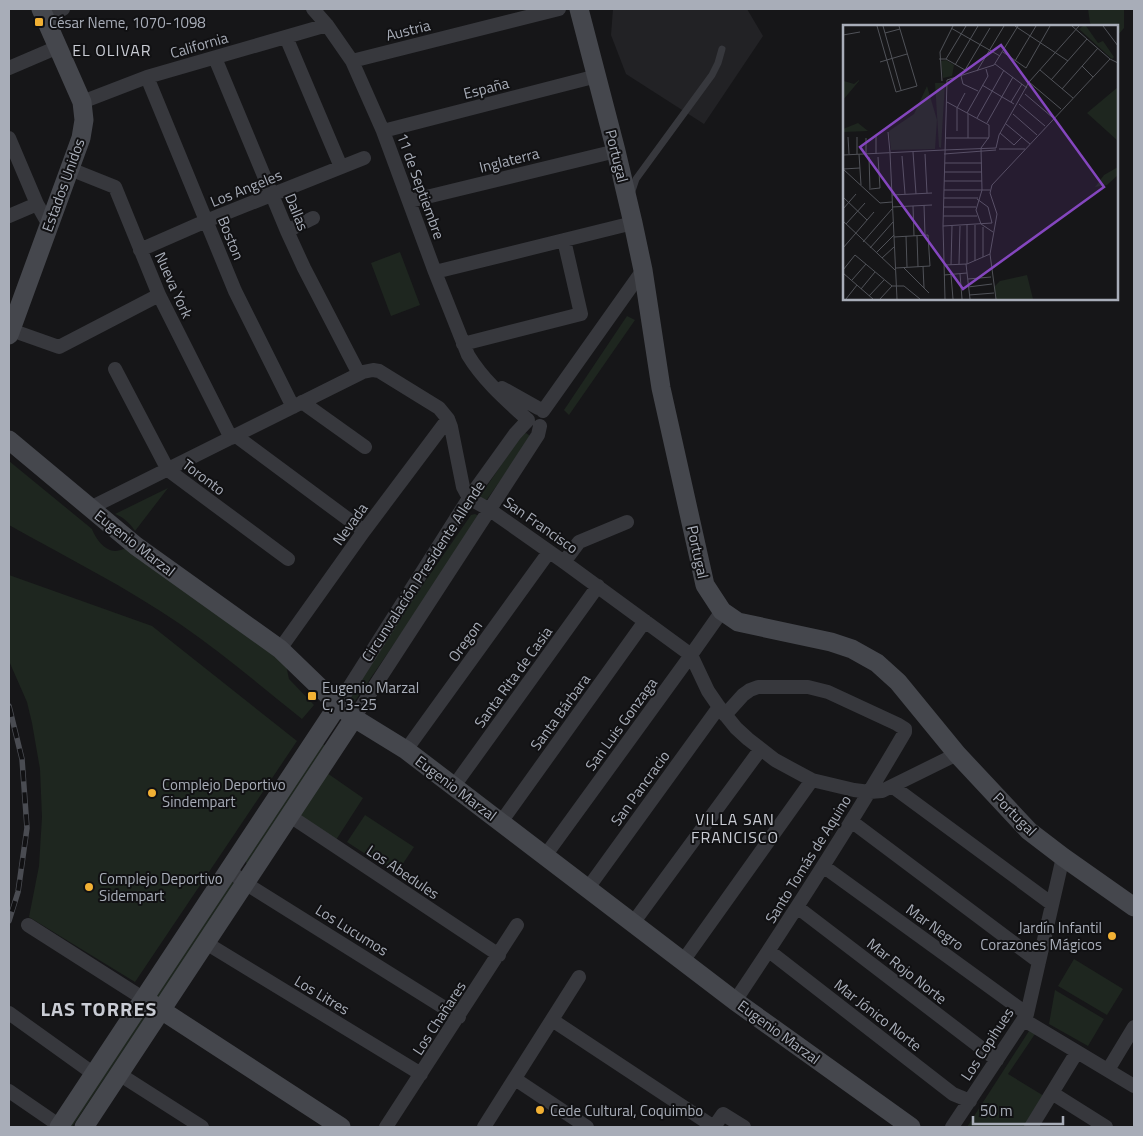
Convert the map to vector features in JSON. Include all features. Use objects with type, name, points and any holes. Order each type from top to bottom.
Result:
[{"type":"main road","name":"Portugal","points":[[579,9],[633,223],[643,270],[661,388],[705,585],[722,612],[738,622],[847,647],[865,656],[882,668],[898,682],[957,754],[1029,831],[1134,907]]},
{"type":"main road","name":"Estados Unidos","points":[[10,332],[70,170],[81,138],[84,120],[82,102],[42,12]]},
{"type":"main road","name":"Eugenio Marzal","points":[[9,440],[136,546],[280,649],[354,718],[406,750],[735,1001],[911,1127]]},
{"type":"main road","name":"Circunvalación Presidente Allende","points":[[59,1127],[338,705]]},
{"type":"main road","name":"Circunvalación Presidente Allende","points":[[90,1125],[119,1074],[354,718]]},
{"type":"main road","points":[[144,999],[341,1127]]},
{"type":"street","points":[[42,12],[63,9]]},
{"type":"street","name":"11 de Septiembre","points":[[313,9],[327,25],[352,61],[383,131],[468,355],[486,380],[534,422]]},
{"type":"street","name":"Austria","points":[[352,61],[559,9]]},
{"type":"street","name":"California","points":[[82,102],[147,77],[327,25]]},
{"type":"street","points":[[286,37],[341,167]]},
{"type":"street","points":[[9,68],[58,47]]},
{"type":"street","name":"Dallas","points":[[215,58],[287,231],[359,374]]},
{"type":"street","name":"España","points":[[383,131],[597,76]]},
{"type":"street","name":"Boston","points":[[147,77],[234,291],[298,405],[365,447]]},
{"type":"street","points":[[9,138],[37,204],[49,225]]},
{"type":"street","name":"Inglaterra","points":[[410,202],[616,151]]},
{"type":"street","name":"Los Angeles","points":[[140,250],[364,158]]},
{"type":"street","name":"Nueva York","points":[[70,170],[115,187],[159,295],[233,437],[364,531]]},
{"type":"street","points":[[9,216],[37,204]]},
{"type":"street","points":[[287,231],[313,218]]},
{"type":"street","points":[[436,272],[633,223]]},
{"type":"street","points":[[463,344],[581,314],[564,240]]},
{"type":"street","points":[[541,409],[643,270]]},
{"type":"street","points":[[10,332],[59,347],[159,295]]},
{"type":"street","name":"Toronto","points":[[115,370],[168,470],[288,559]]},
{"type":"street","points":[[90,508],[368,370],[378,371],[439,408],[448,419],[454,434],[463,487],[470,498]]},
{"type":"street","name":"11 de Septiembre","points":[[486,380],[541,409]]},
{"type":"street","name":"Circunvalación Presidente Allende","points":[[338,705],[470,498],[515,434],[534,422],[542,424],[546,419],[541,409]]},
{"type":"street","name":"Nevada","points":[[280,649],[364,531],[448,419]]},
{"type":"street","name":"Circunvalación Presidente Allende","points":[[354,718],[538,435],[534,422]]},
{"type":"street","name":"San Francisco","points":[[470,498],[598,586],[691,655],[708,691],[722,711],[748,739],[775,760],[812,780],[838,787],[870,792],[882,791],[957,754]]},
{"type":"street","points":[[564,562],[579,542],[627,522]]},
{"type":"street","name":"Oregon","points":[[406,750],[549,552]]},
{"type":"street","name":"Santa Rita de Casia","points":[[454,786],[598,586]]},
{"type":"street","name":"San Luis Gonzaga","points":[[545,856],[722,612]]},
{"type":"street","name":"Santa Bárbara","points":[[501,822],[645,621]]},
{"type":"street","name":"San Pancracio","points":[[588,888],[722,711],[750,690],[758,688],[808,687],[828,692],[903,727],[905,732]]},
{"type":"street","name":"Santo Tomás de Aquino","points":[[735,1001],[870,792],[905,732]]},
{"type":"street","points":[[633,923],[760,750]]},
{"type":"street","points":[[683,961],[812,780]]},
{"type":"street","points":[[892,786],[1052,904]]},
{"type":"street","name":"Los Abedules","points":[[290,816],[499,955]]},
{"type":"street","points":[[851,821],[1039,962]]},
{"type":"street","name":"Los Copihues","points":[[952,1127],[1025,1017],[1063,857]]},
{"type":"street","name":"Mar Negro","points":[[823,866],[1025,1017],[1077,1052],[1134,1086]]},
{"type":"street","name":"Los Lucumos","points":[[229,870],[245,883],[459,1017]]},
{"type":"street","name":"Mar Rojo Norte","points":[[797,907],[997,1060]]},
{"type":"street","points":[[28,925],[144,999]]},
{"type":"street","name":"Los Chañares","points":[[386,1127],[518,926]]},
{"type":"street","name":"Los Litres","points":[[206,943],[421,1074]]},
{"type":"street","name":"Mar Jónico Norte","points":[[769,951],[953,1094],[970,1101]]},
{"type":"street","points":[[484,1127],[579,977]]},
{"type":"street","points":[[9,1013],[94,1074]]},
{"type":"street","points":[[552,1020],[714,1127],[723,1114],[744,1127]]},
{"type":"street","points":[[1108,1070],[1134,1027]]},
{"type":"street","points":[[1031,1127],[1077,1052]]},
{"type":"street","points":[[119,1074],[202,1127]]},
{"type":"street","points":[[514,1079],[587,1127]]},
{"type":"street","points":[[9,1091],[59,1127]]},
{"type":"street","points":[[1052,1093],[1106,1127]]},
{"type":"lane","points":[[628,201],[636,179],[712,75],[722,49]]},
{"type":"shaded area","points":[[613,9],[747,9],[763,36],[704,124],[626,74],[611,35]]},
{"type":"shaded area","points":[[1088,9],[1124,9],[1124,28],[1118,35],[1118,25],[1092,25]]},
{"type":"shaded area","points":[[400,252],[420,305],[391,316],[371,263]]},
{"type":"shaded area","points":[[627,316],[635,320],[569,415],[564,410]]},
{"type":"shaded area","points":[[526,433],[530,439],[485,502],[479,498],[522,434]]},
{"type":"shaded area","points":[[9,461],[92,529],[98,540],[108,549],[115,551],[127,548],[275,655],[286,665],[289,679],[314,705],[302,719],[227,658],[159,610],[9,525]]},
{"type":"shaded area","points":[[168,488],[135,531],[131,525],[115,514]]},
{"type":"shaded area","points":[[471,515],[479,516],[478,521],[355,701],[350,703],[346,701],[346,696]]},
{"type":"shaded area","name":"Complejo Deportivo Sindempart","points":[[9,575],[152,626],[297,741],[135,982],[29,917],[39,866],[42,817],[40,769],[27,702],[9,661]]},
{"type":"shaded area","points":[[321,743],[328,747],[249,865],[246,863],[246,860]]},
{"type":"shaded area","points":[[327,773],[363,798],[336,840],[298,816]]},
{"type":"shaded area","points":[[365,815],[414,847],[396,874],[347,842]]},
{"type":"shaded area","points":[[230,881],[234,885],[157,1000],[152,999]]},
{"type":"shaded area","points":[[1074,959],[1123,989],[1107,1015],[1058,986]]},
{"type":"shaded area","points":[[1055,990],[1104,1019],[1088,1046],[1049,1024]]},
{"type":"shaded area","points":[[141,1008],[149,1012],[72,1127],[62,1127]]},
{"type":"shaded area","points":[[1029,1031],[1035,1034],[1008,1074],[1044,1096],[1025,1127],[967,1127]]},
{"type":"railway","points":[[9,706],[22,759],[27,828],[18,892],[9,921]]},
{"type":"place","name":"César Neme, 1070-1098","points":[[39,22]]},
{"type":"place","name":"Eugenio Marzal C, 13-25","points":[[312,696]]},
{"type":"place","name":"Complejo Deportivo Sindempart","points":[[152,793]]},
{"type":"place","name":"Complejo Deportivo Sidempart","points":[[89,887]]},
{"type":"place","name":"Jardín Infantil Corazones Mágicos","points":[[1112,936]]},
{"type":"place","name":"Cede Cultural, Coquimbo","points":[[540,1110]]},
{"type":"district","name":"EL OLIVAR","points":[[112,50]]},
{"type":"district","name":"VILLA SAN FRANCISCO","points":[[735,828]]},
{"type":"district","name":"LAS TORRES","points":[[99,1008]]}]
